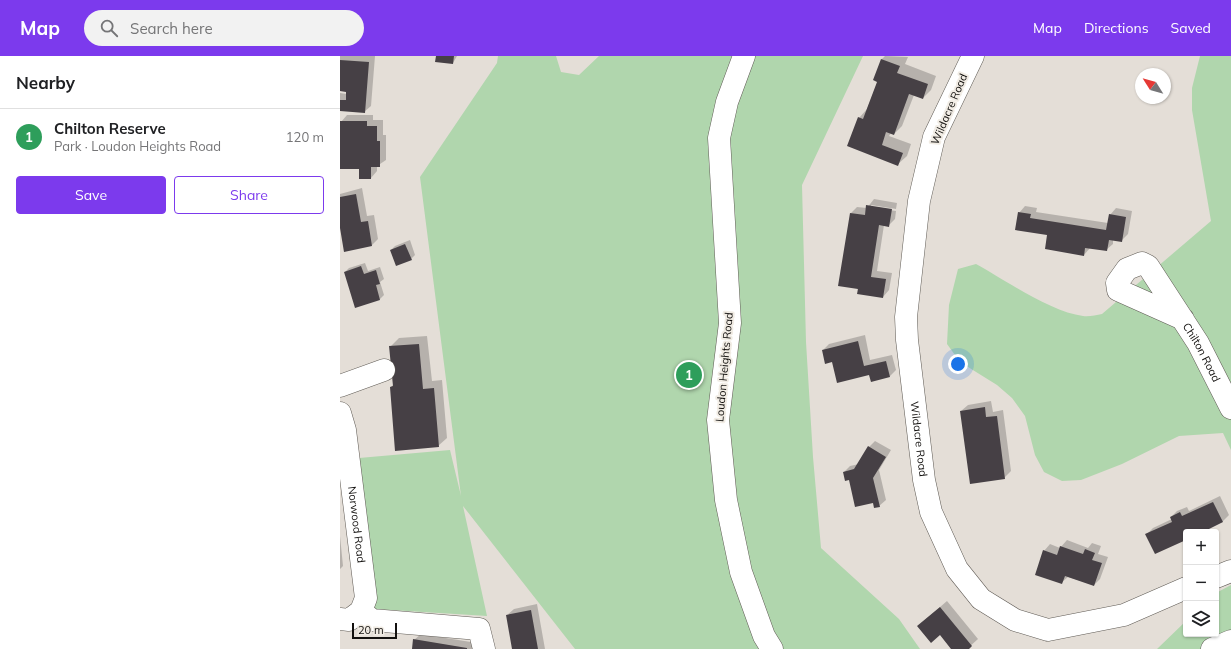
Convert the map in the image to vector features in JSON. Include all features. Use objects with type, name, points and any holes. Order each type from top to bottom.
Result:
[{"type":"street","name":"Loudon Heights Road","points":[[744,56],[727,102],[719,138],[730,323],[718,420],[726,500],[741,572],[764,636],[772,649]]},
{"type":"street","name":"Wildacre Road","points":[[973,56],[934,137],[919,201],[906,317],[907,340],[923,473],[931,512],[957,569],[981,599],[1015,620],[1048,630],[1124,615],[1183,589]]},
{"type":"street","name":"Chilton Road","points":[[1183,319],[1198,343],[1231,408]]},
{"type":"street","points":[[340,386],[384,370]]},
{"type":"street","name":"Norwood Road","points":[[340,413],[345,430],[366,598],[361,611]]},
{"type":"street","points":[[1219,576],[1231,571]]},
{"type":"street","points":[[340,619],[349,620],[361,611],[372,620],[479,629],[484,649]]},
{"type":"street","points":[[1212,649],[1231,641]]},
{"type":"green space","points":[[498,56],[556,56],[561,72],[579,75],[599,56],[863,56],[802,185],[806,342],[813,457],[821,548],[899,619],[920,649],[575,649],[463,506],[487,616],[375,609],[359,458],[450,450],[461,496],[420,177],[497,63]]},
{"type":"green space","points":[[1200,56],[1231,56],[1231,450],[1223,433],[1179,436],[1122,464],[1081,480],[1062,481],[1044,472],[1035,455],[1025,416],[1012,398],[997,385],[960,362],[947,344],[949,305],[958,269],[976,264],[1028,294],[1057,308],[1083,316],[1102,314],[1211,221],[1192,110],[1192,88]]},
{"type":"green space","points":[[1231,585],[1231,649],[1157,649],[1183,624],[1183,637],[1219,637],[1219,591]]},
{"type":"building","points":[[436,56],[454,56],[453,64],[435,62]]},
{"type":"building","points":[[881,59],[900,66],[897,73],[928,84],[923,99],[909,94],[894,135],[886,132],[882,145],[903,153],[898,166],[847,146],[858,117],[863,119],[877,82],[873,80]]},
{"type":"building","points":[[340,60],[369,62],[365,113],[340,111],[340,100],[346,100],[346,92],[340,91]]},
{"type":"building","points":[[340,121],[367,121],[367,126],[377,126],[377,141],[380,141],[380,167],[371,167],[371,179],[359,179],[359,169],[340,169]]},
{"type":"building","points":[[356,194],[361,222],[368,221],[372,246],[344,252],[340,228],[340,197]]},
{"type":"building","points":[[866,205],[892,209],[889,227],[879,225],[871,277],[886,279],[883,298],[857,294],[858,289],[838,286],[850,213],[865,215]]},
{"type":"building","points":[[1018,212],[1031,214],[1030,218],[1106,230],[1109,214],[1126,217],[1122,242],[1109,240],[1107,251],[1085,248],[1084,256],[1045,249],[1047,235],[1015,230]]},
{"type":"building","points":[[405,244],[412,260],[396,266],[390,250]]},
{"type":"building","points":[[361,266],[364,274],[376,270],[380,284],[376,285],[380,300],[355,308],[344,272]]},
{"type":"building","points":[[858,341],[864,366],[886,361],[890,377],[871,382],[869,375],[837,383],[832,362],[825,364],[822,350]]},
{"type":"building","points":[[419,344],[423,389],[434,388],[439,447],[395,451],[390,387],[393,386],[389,346]]},
{"type":"building","points":[[985,407],[986,417],[997,416],[1005,479],[970,484],[960,411]]},
{"type":"building","points":[[868,446],[886,457],[873,478],[880,507],[874,508],[873,503],[855,507],[849,480],[845,481],[843,472],[854,469]]},
{"type":"building","points":[[1213,502],[1223,522],[1209,529],[1183,529],[1183,541],[1155,554],[1145,534],[1172,522],[1170,517],[1180,512],[1182,516]]},
{"type":"building","points":[[1060,546],[1083,554],[1085,549],[1095,553],[1092,560],[1102,563],[1094,586],[1065,576],[1062,584],[1035,575],[1043,550],[1057,555]]},
{"type":"building","points":[[940,607],[972,646],[969,649],[951,649],[940,635],[931,643],[917,626]]},
{"type":"building","points":[[531,610],[538,649],[512,649],[506,615]]},
{"type":"building","points":[[413,639],[467,648],[467,649],[412,649]]},
{"type":"place","name":"Chilton Reserve","points":[[689,375]]}]
